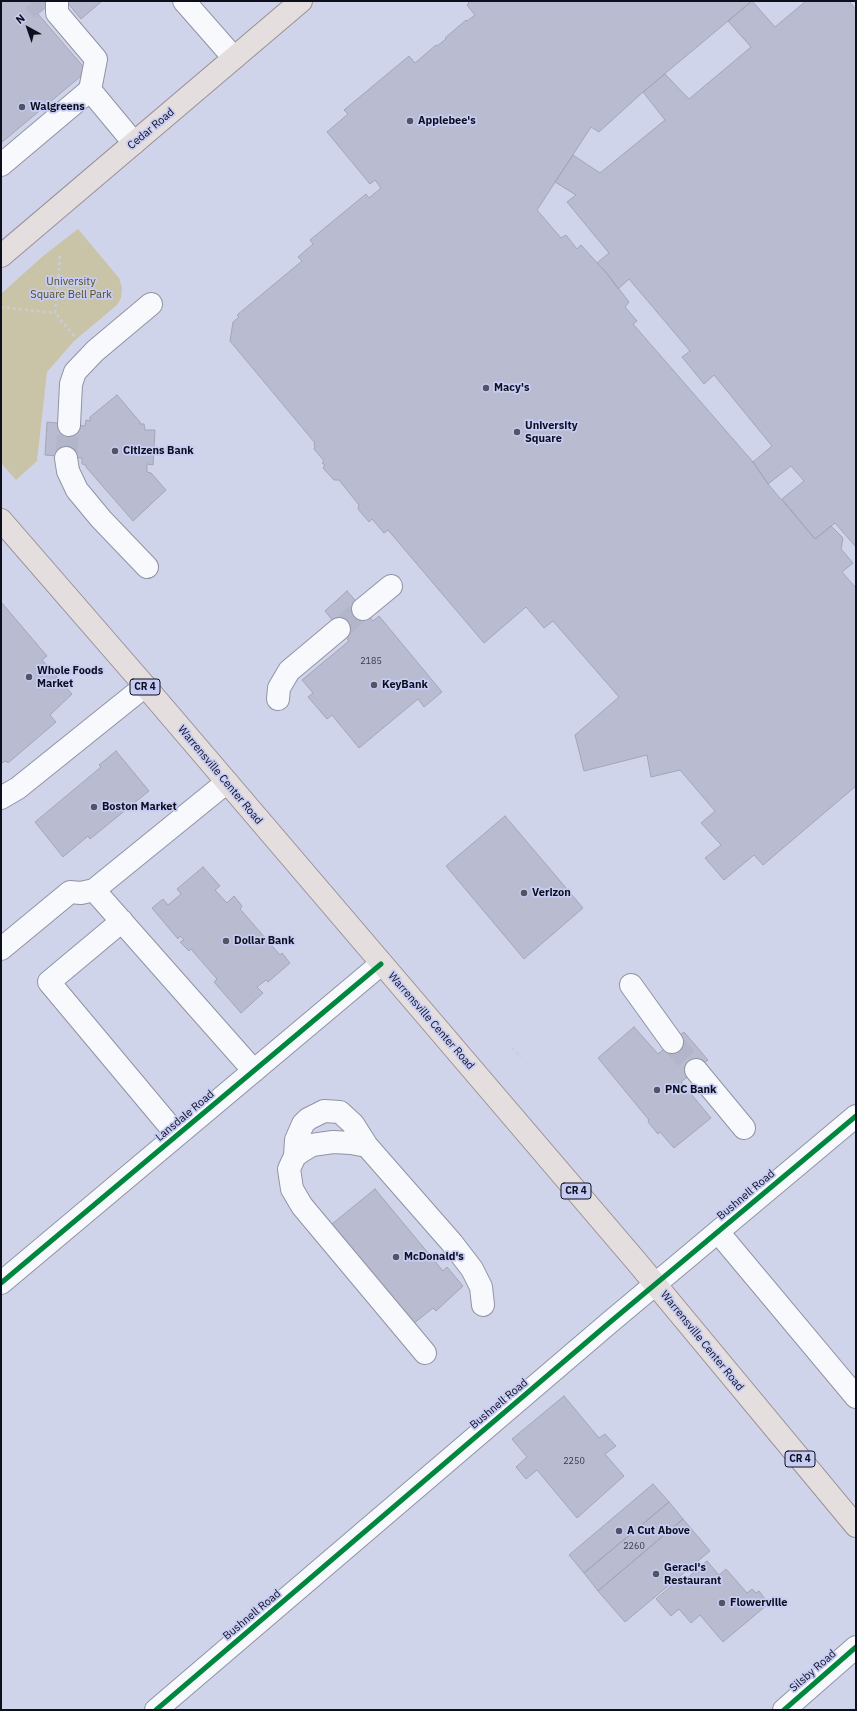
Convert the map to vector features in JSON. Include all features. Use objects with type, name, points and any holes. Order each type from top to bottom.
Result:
[{"type":"main road","name":"Cedar Road","points":[[1,256],[300,1]]},
{"type":"main road","name":"Warrensville Center Road","points":[[1,520],[145,686],[655,1284],[856,1526]]},
{"type":"street","points":[[184,1],[234,58]]},
{"type":"street","points":[[1,165],[90,90],[96,59],[52,8]]},
{"type":"street","points":[[90,90],[134,143]]},
{"type":"street","points":[[69,425],[71,384],[75,372],[95,351],[151,304]]},
{"type":"street","points":[[66,458],[68,471],[77,490],[147,567]]},
{"type":"street","points":[[363,609],[391,586]]},
{"type":"street","points":[[278,699],[279,688],[289,671],[339,629]]},
{"type":"street","points":[[1,798],[18,788],[145,686]]},
{"type":"street","points":[[1,949],[70,892],[94,890],[227,782]]},
{"type":"street","points":[[94,890],[254,1071]]},
{"type":"street","points":[[122,921],[49,982],[177,1135]]},
{"type":"street","name":"Lansdale Road","points":[[1,1283],[381,964]]},
{"type":"street","points":[[631,985],[672,1042]]},
{"type":"street","points":[[696,1070],[744,1128]]},
{"type":"street","points":[[426,1353],[302,1206],[292,1189],[289,1179],[289,1169],[295,1156],[296,1140],[298,1131],[302,1124],[308,1119],[324,1111],[340,1112],[353,1124],[367,1146],[452,1243],[472,1269],[481,1287],[483,1305]]},
{"type":"street","name":"Bushnell Road","points":[[156,1710],[655,1284],[853,1125]]},
{"type":"street","points":[[295,1156],[312,1145],[333,1142],[367,1146]]},
{"type":"street","points":[[718,1232],[856,1397]]},
{"type":"street","name":"Silsby Road","points":[[784,1710],[856,1647]]},
{"type":"path","points":[[55,314],[60,256]]},
{"type":"path","points":[[1,307],[55,314],[75,338]]},
{"type":"path","points":[[512,1048],[522,1057]]},
{"type":"green space","name":"University Square Bell Park","points":[[78,229],[119,278],[122,288],[121,298],[117,305],[74,341],[47,372],[37,461],[16,480],[1,463],[1,294],[43,256]]},
{"type":"building","name":"Walgreens","points":[[1,1],[54,1],[38,14],[87,71],[1,143]]},
{"type":"building","points":[[66,1],[102,1],[81,19]]},
{"type":"building","name":"University Square","points":[[467,1],[752,1],[643,92],[599,132],[591,127],[537,210],[561,238],[566,235],[577,249],[581,245],[609,276],[629,302],[625,307],[637,321],[633,324],[753,462],[768,484],[815,539],[831,526],[843,538],[841,549],[853,563],[842,572],[856,588],[856,786],[763,865],[754,855],[724,880],[705,858],[721,845],[701,823],[715,811],[680,770],[651,777],[647,755],[584,771],[575,735],[619,697],[553,621],[544,628],[526,607],[484,643],[388,530],[384,533],[372,519],[369,522],[358,509],[359,505],[339,480],[334,480],[323,468],[325,465],[322,463],[324,461],[314,449],[315,443],[230,341],[233,322],[239,317],[237,315],[302,261],[298,257],[313,244],[310,240],[366,194],[369,198],[381,188],[375,180],[370,184],[327,132],[348,114],[344,110],[409,56],[415,63],[436,45],[437,46],[446,39],[445,38],[466,20],[467,21],[475,15],[467,5],[469,3]]},
{"type":"building","points":[[752,1],[775,27],[806,1],[849,1],[856,10],[856,547],[835,523],[815,539],[782,499],[804,481],[791,466],[768,484],[753,462],[772,446],[714,375],[704,384],[682,357],[690,351],[629,279],[618,289],[597,263],[609,253],[567,202],[576,195],[555,182],[573,155],[600,173],[665,120],[643,92],[665,74],[689,99],[751,47],[728,21]]},
{"type":"building","points":[[117,395],[140,422],[140,424],[144,424],[145,430],[155,430],[153,465],[147,464],[147,472],[151,473],[166,490],[133,521],[86,467],[86,465],[82,464],[82,458],[45,455],[47,422],[85,426],[86,420],[90,421],[90,417]]},
{"type":"building","points":[[347,591],[373,621],[379,616],[442,692],[424,707],[418,699],[359,748],[332,715],[327,719],[308,697],[313,693],[302,680],[349,641],[325,611]]},
{"type":"building","name":"Whole Foods Market","points":[[1,602],[47,656],[42,660],[72,694],[50,715],[56,722],[8,763],[6,761],[1,763]]},
{"type":"building","points":[[116,751],[149,791],[90,839],[88,836],[63,857],[35,822],[101,767],[99,765]]},
{"type":"building","points":[[505,816],[583,908],[524,959],[446,866]]},
{"type":"building","points":[[203,867],[220,886],[215,890],[227,903],[234,896],[242,906],[240,909],[280,955],[282,953],[290,963],[268,982],[266,980],[257,987],[263,993],[241,1013],[214,982],[217,979],[191,949],[189,951],[180,942],[184,940],[180,936],[178,939],[152,908],[163,899],[168,905],[181,894],[177,889]]},
{"type":"building","points":[[634,1027],[658,1054],[684,1032],[708,1060],[681,1082],[711,1118],[674,1148],[660,1132],[658,1134],[648,1122],[649,1120],[598,1058]]},
{"type":"building","points":[[375,1189],[443,1271],[447,1267],[463,1286],[436,1311],[433,1308],[413,1324],[327,1228]]},
{"type":"building","points":[[564,1396],[599,1438],[605,1434],[616,1446],[605,1454],[624,1476],[577,1518],[537,1470],[526,1479],[516,1467],[527,1457],[512,1439]]},
{"type":"building","points":[[653,1484],[669,1502],[584,1573],[569,1555]]},
{"type":"building","points":[[669,1502],[683,1519],[598,1591],[584,1573]]},
{"type":"building","points":[[683,1519],[710,1551],[625,1622],[598,1591]]},
{"type":"building","points":[[707,1561],[719,1575],[726,1569],[747,1593],[752,1589],[756,1593],[759,1591],[765,1599],[763,1601],[767,1605],[723,1642],[700,1615],[691,1623],[679,1609],[671,1616],[656,1599],[675,1583],[678,1586]]},
{"type":"tunnel","points":[[34,1],[42,11]]},
{"type":"tunnel","points":[[66,458],[69,425]]},
{"type":"tunnel","points":[[339,629],[363,609]]},
{"type":"tunnel","points":[[672,1042],[696,1070]]},
{"type":"cycle path","points":[[1,1283],[381,964]]},
{"type":"cycle path","points":[[156,1710],[609,1323],[856,1116]]},
{"type":"cycle path","points":[[784,1710],[856,1647]]},
{"type":"place","name":"Walgreens","points":[[22,107]]},
{"type":"place","name":"Applebee's","points":[[410,121]]},
{"type":"place","name":"Macy's","points":[[486,388]]},
{"type":"place","name":"University Square","points":[[517,432]]},
{"type":"place","name":"Citizens Bank","points":[[115,451]]},
{"type":"place","name":"Whole Foods Market","points":[[29,677]]},
{"type":"place","name":"KeyBank","points":[[374,685]]},
{"type":"place","name":"Boston Market","points":[[94,807]]},
{"type":"place","name":"Verizon","points":[[524,893]]},
{"type":"place","name":"Dollar Bank","points":[[226,941]]},
{"type":"place","name":"PNC Bank","points":[[657,1090]]},
{"type":"place","name":"McDonald's","points":[[396,1257]]},
{"type":"place","name":"A Cut Above","points":[[619,1531]]},
{"type":"place","name":"Geraci's Restaurant","points":[[656,1574]]},
{"type":"place","name":"Flowerville","points":[[722,1603]]}]
